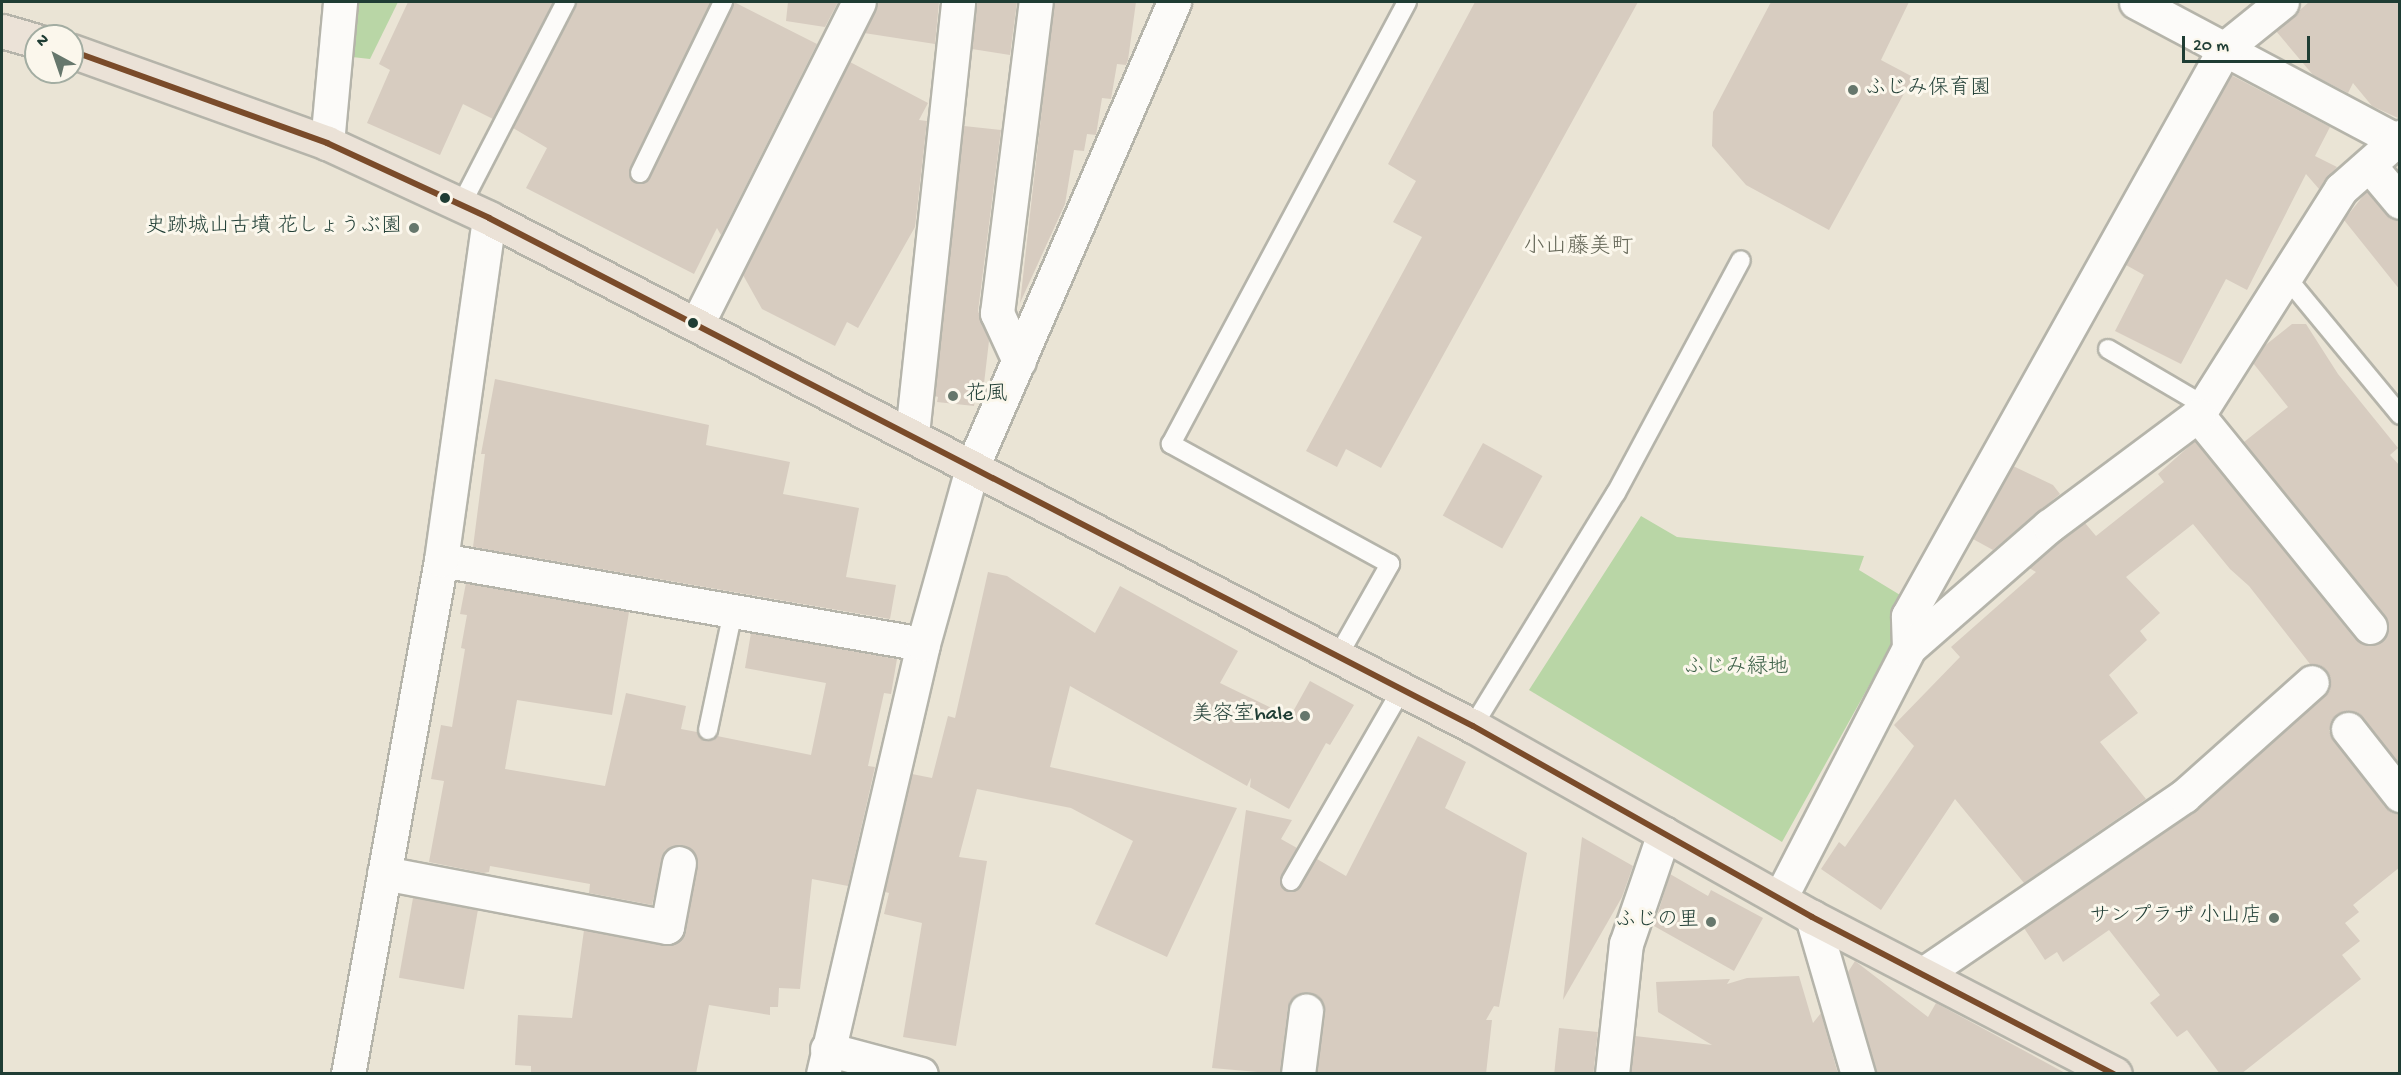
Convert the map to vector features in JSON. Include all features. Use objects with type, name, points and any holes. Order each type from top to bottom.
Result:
[{"type":"main road","points":[[2,31],[24,37]]},
{"type":"main road","points":[[84,55],[327,143],[475,211],[973,465],[1473,726],[1812,916],[2115,1074]]},
{"type":"street","points":[[327,143],[340,2]]},
{"type":"street","points":[[697,324],[859,2]]},
{"type":"street","points":[[912,434],[958,2]]},
{"type":"street","points":[[1018,361],[997,313],[1036,2]]},
{"type":"street","points":[[921,1074],[825,1061],[923,644],[973,465],[1174,2]]},
{"type":"street","points":[[1780,898],[1909,648],[2049,526],[2201,410],[2342,189],[2398,139],[2136,2]]},
{"type":"street","points":[[1909,648],[1908,616],[2224,48],[2282,2]]},
{"type":"street","points":[[2369,165],[2400,202]]},
{"type":"street","points":[[348,1074],[441,560],[475,211]]},
{"type":"street","points":[[2201,410],[2370,627]]},
{"type":"street","points":[[441,560],[923,644]]},
{"type":"street","points":[[1923,974],[2184,796],[2312,682]]},
{"type":"street","points":[[2348,729],[2400,795]]},
{"type":"street","points":[[1612,1074],[1626,944],[1664,833]]},
{"type":"street","points":[[384,873],[667,927],[679,863]]},
{"type":"street","points":[[1812,916],[1858,1074]]},
{"type":"street","points":[[1298,1074],[1306,1011]]},
{"type":"lane","points":[[475,211],[566,2]]},
{"type":"lane","points":[[640,173],[723,2]]},
{"type":"lane","points":[[1338,656],[1390,564],[1172,444],[1407,2]]},
{"type":"lane","points":[[1473,726],[1616,493],[1741,260]]},
{"type":"lane","points":[[2286,277],[2400,415]]},
{"type":"lane","points":[[2108,350],[2201,410]]},
{"type":"lane","points":[[708,730],[733,611]]},
{"type":"lane","points":[[1291,881],[1402,689]]},
{"type":"green space","points":[[358,2],[398,2],[370,59],[352,57]]},
{"type":"green space","name":"ふじみ緑地","points":[[1641,516],[1677,537],[1864,556],[1859,570],[1905,598],[1895,639],[1782,842],[1529,690]]},
{"type":"building","points":[[408,2],[554,2],[493,119],[463,104],[440,155],[367,123],[390,70],[379,64]]},
{"type":"building","points":[[577,2],[711,2],[630,168],[630,179],[640,184],[650,178],[734,2],[817,44],[721,235],[717,228],[694,274],[526,188],[547,148],[513,128]]},
{"type":"building","points":[[788,2],[838,2],[825,27],[786,21]]},
{"type":"building","points":[[878,2],[939,2],[935,44],[864,33]]},
{"type":"building","points":[[976,2],[1017,2],[1010,55],[972,49]]},
{"type":"building","points":[[1054,2],[1136,2],[1128,60],[1126,65],[1117,64],[1111,99],[1102,98],[1096,135],[1087,134],[1084,151],[1074,150],[1065,204],[1020,303]]},
{"type":"building","points":[[1475,2],[1638,2],[1381,468],[1346,449],[1337,467],[1306,451],[1422,237],[1393,222],[1416,181],[1388,164]]},
{"type":"building","points":[[1771,2],[1909,2],[1881,60],[1913,77],[1829,230],[1746,185],[1712,146],[1713,112]]},
{"type":"building","points":[[2309,2],[2400,2],[2400,119],[2372,106],[2353,83],[2348,93],[2313,75],[2276,31]]},
{"type":"building","points":[[850,62],[928,103],[919,120],[927,121],[915,227],[858,328],[847,322],[835,346],[762,309],[743,275]]},
{"type":"building","points":[[2231,75],[2330,127],[2315,156],[2337,167],[2319,189],[2306,174],[2247,290],[2226,279],[2181,364],[2115,331],[2144,275],[2126,265]]},
{"type":"building","points":[[964,126],[1001,130],[978,311],[989,341],[983,392],[976,391],[974,406],[937,402],[938,397],[935,396]]},
{"type":"building","points":[[2367,191],[2386,214],[2400,220],[2400,290],[2344,220]]},
{"type":"building","points":[[2292,324],[2306,324],[2338,374],[2398,448],[2390,455],[2400,466],[2400,764],[2355,712],[2337,714],[2329,731],[2385,807],[2400,813],[2400,867],[2353,905],[2359,912],[2345,923],[2360,941],[2342,955],[2361,979],[2241,1074],[2220,1074],[2187,1030],[2177,1037],[2150,1003],[2160,995],[2109,930],[2063,962],[2057,952],[2045,960],[2024,928],[2195,811],[2330,690],[2326,670],[2310,664],[2249,586],[2230,569],[2193,524],[2126,577],[2160,613],[2140,631],[2147,640],[2109,675],[2138,713],[2100,742],[2146,799],[2024,883],[1955,799],[1881,910],[1821,869],[1839,842],[1845,847],[1914,746],[1894,725],[1960,657],[1951,647],[2036,572],[2029,568],[2061,541],[2085,523],[2096,536],[2164,482],[2158,474],[2195,441],[2355,639],[2372,646],[2382,641],[2389,625],[2385,615],[2244,442],[2288,407],[2253,363],[2263,347]]},
{"type":"building","points":[[495,379],[709,425],[706,445],[790,462],[783,494],[859,508],[846,577],[896,585],[890,619],[473,547],[485,454],[481,454]]},
{"type":"building","points":[[1483,443],[1542,476],[1502,549],[1443,516]]},
{"type":"building","points":[[2013,466],[2053,485],[2060,494],[1993,550],[1973,539]]},
{"type":"building","points":[[988,572],[1007,576],[1095,633],[1120,586],[1238,651],[1220,683],[1290,717],[1310,681],[1354,705],[1330,745],[1326,743],[1289,809],[1250,787],[1251,778],[1247,786],[1070,686],[1050,767],[1237,808],[1167,957],[1095,924],[1133,841],[1071,808],[977,789],[959,857],[987,861],[956,1046],[903,1037],[922,923],[884,914],[889,893],[885,892],[912,774],[932,778],[948,716],[955,718]]},
{"type":"building","points":[[466,583],[629,612],[612,715],[517,700],[505,769],[605,786],[626,693],[686,706],[681,729],[697,732],[705,741],[717,736],[811,755],[826,683],[745,668],[751,633],[897,659],[891,694],[884,693],[868,766],[875,767],[848,886],[812,879],[800,989],[779,988],[778,1007],[770,1007],[770,1015],[709,1005],[696,1074],[531,1074],[531,1066],[515,1065],[518,1015],[572,1018],[584,930],[663,945],[681,940],[697,857],[683,845],[665,850],[652,905],[589,893],[590,884],[490,866],[489,872],[483,873],[429,862],[444,781],[431,779],[441,725],[452,727],[465,649],[461,648],[467,615],[460,614]]},
{"type":"building","points":[[1418,736],[1466,762],[1445,808],[1527,853],[1499,1007],[1494,1006],[1486,1020],[1492,1020],[1486,1074],[1317,1074],[1325,1013],[1318,996],[1308,992],[1298,994],[1288,1008],[1280,1074],[1212,1068],[1246,810],[1292,820],[1281,839],[1297,848],[1281,876],[1285,890],[1297,890],[1317,859],[1346,876]]},
{"type":"building","points":[[1582,837],[1633,866],[1622,897],[1563,1000]]},
{"type":"building","points":[[1670,874],[1708,896],[1711,890],[1763,918],[1734,971],[1654,926]]},
{"type":"building","points":[[413,898],[478,909],[464,989],[399,978]]},
{"type":"building","points":[[1855,961],[1928,1017],[1936,1003],[2067,1074],[1876,1074],[1848,972]]},
{"type":"building","points":[[1799,976],[1813,1023],[1821,1013],[1838,1074],[1631,1074],[1635,1036],[1712,1045],[1658,1012],[1656,982],[1730,979],[1727,984],[1747,978]]},
{"type":"building","points":[[1559,1028],[1598,1032],[1593,1074],[1554,1074]]},
{"type":"transit line","points":[[84,55],[327,143],[489,218],[1473,726],[1812,917],[2114,1074]]},
{"type":"place","name":"ふじみ保育園","points":[[1853,90]]},
{"type":"place","name":"史跡城山古墳 花しょうぶ園","points":[[414,228]]},
{"type":"place","name":"花風","points":[[953,396]]},
{"type":"place","name":"美容室hale","points":[[1305,716]]},
{"type":"place","name":"サンプラザ 小山店","points":[[2274,918]]},
{"type":"place","name":"ふじの里","points":[[1711,922]]},
{"type":"district","name":"小山藤美町","points":[[1578,249]]}]
